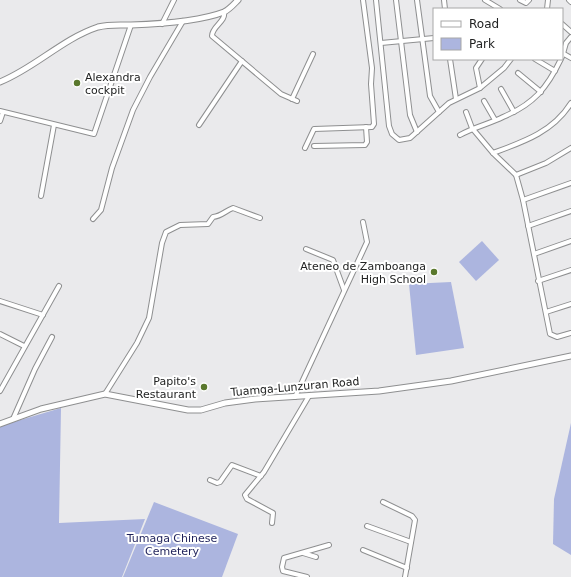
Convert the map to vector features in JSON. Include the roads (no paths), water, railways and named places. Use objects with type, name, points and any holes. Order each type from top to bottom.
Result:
[{"type":"street","points":[[162,24],[174,0]]},
{"type":"street","points":[[0,82],[15,76],[54,50],[88,31],[108,25],[162,24],[183,21],[224,12],[238,0]]},
{"type":"street","points":[[305,148],[314,129],[372,127],[376,121],[371,84],[372,68],[363,0]]},
{"type":"street","points":[[376,0],[389,126],[392,134],[398,140],[410,138],[456,99],[480,88],[504,68],[510,60]]},
{"type":"street","points":[[396,0],[410,115],[417,132]]},
{"type":"street","points":[[417,0],[430,96],[439,112]]},
{"type":"street","points":[[485,0],[493,7]]},
{"type":"street","points":[[520,0],[526,3],[529,0]]},
{"type":"street","points":[[224,12],[224,19],[212,35],[282,94],[298,100]]},
{"type":"street","points":[[93,219],[101,210],[112,168],[133,110],[150,77],[183,21]]},
{"type":"street","points":[[0,121],[1,111],[94,134],[131,25]]},
{"type":"street","points":[[563,25],[571,32]]},
{"type":"street","points":[[563,52],[571,37]]},
{"type":"street","points":[[381,43],[433,38]]},
{"type":"street","points":[[292,99],[313,54]]},
{"type":"street","points":[[450,60],[456,99]]},
{"type":"street","points":[[480,88],[476,68],[481,60]]},
{"type":"street","points":[[537,60],[555,71]]},
{"type":"street","points":[[460,135],[472,128],[495,120],[527,105],[542,92],[555,71],[560,60]]},
{"type":"street","points":[[199,125],[242,61]]},
{"type":"street","points":[[518,73],[542,92]]},
{"type":"street","points":[[501,89],[514,112]]},
{"type":"street","points":[[484,101],[495,120]]},
{"type":"street","points":[[493,153],[534,137],[560,117],[571,103]]},
{"type":"street","points":[[466,112],[472,128],[493,153],[516,175],[523,200],[538,281],[552,336],[557,337],[571,334]]},
{"type":"street","points":[[41,196],[54,125]]},
{"type":"street","points":[[314,146],[365,145],[367,142],[366,127]]},
{"type":"street","points":[[516,175],[546,163],[571,148]]},
{"type":"street","points":[[523,200],[571,183]]},
{"type":"street","points":[[105,394],[137,343],[149,318],[162,243],[166,232],[185,224],[206,224],[213,217],[222,216],[227,210],[233,208],[260,218]]},
{"type":"street","points":[[528,226],[571,211]]},
{"type":"street","points":[[295,397],[367,242],[363,222]]},
{"type":"street","points":[[534,254],[571,241]]},
{"type":"street","points":[[306,248],[333,260],[344,290]]},
{"type":"street","points":[[538,281],[571,270]]},
{"type":"street","points":[[0,390],[59,286]]},
{"type":"street","points":[[0,302],[44,314]]},
{"type":"street","points":[[546,312],[571,304]]},
{"type":"street","points":[[0,334],[24,346]]},
{"type":"street","points":[[13,419],[35,369],[52,337]]},
{"type":"street","name":"Tuamga-Lunzuran Road","points":[[1,421],[13,419],[41,409],[105,394],[188,410],[201,410],[225,403],[379,391],[451,382],[571,356]]},
{"type":"street","points":[[0,379],[5,382]]},
{"type":"street","points":[[272,523],[273,513],[245,497],[246,492],[261,476],[309,396]]},
{"type":"street","points":[[210,480],[218,483],[220,482],[232,465],[261,476]]},
{"type":"street","points":[[384,502],[414,517],[415,522],[405,577]]},
{"type":"street","points":[[367,526],[411,542]]},
{"type":"street","points":[[307,577],[285,572],[282,567],[286,556],[329,545]]},
{"type":"street","points":[[363,550],[407,568]]},
{"type":"street","points":[[303,552],[316,557]]},
{"type":"place","name":"Alexandra cockpit","points":[[77,83]]},
{"type":"place","name":"Ateneo de Zamboanga High School","points":[[434,272]]},
{"type":"place","name":"Papito's Restaurant","points":[[204,387]]},
{"type":"park label","name":"Tumaga Chinese Cemetery","points":[[172,544]]}]
